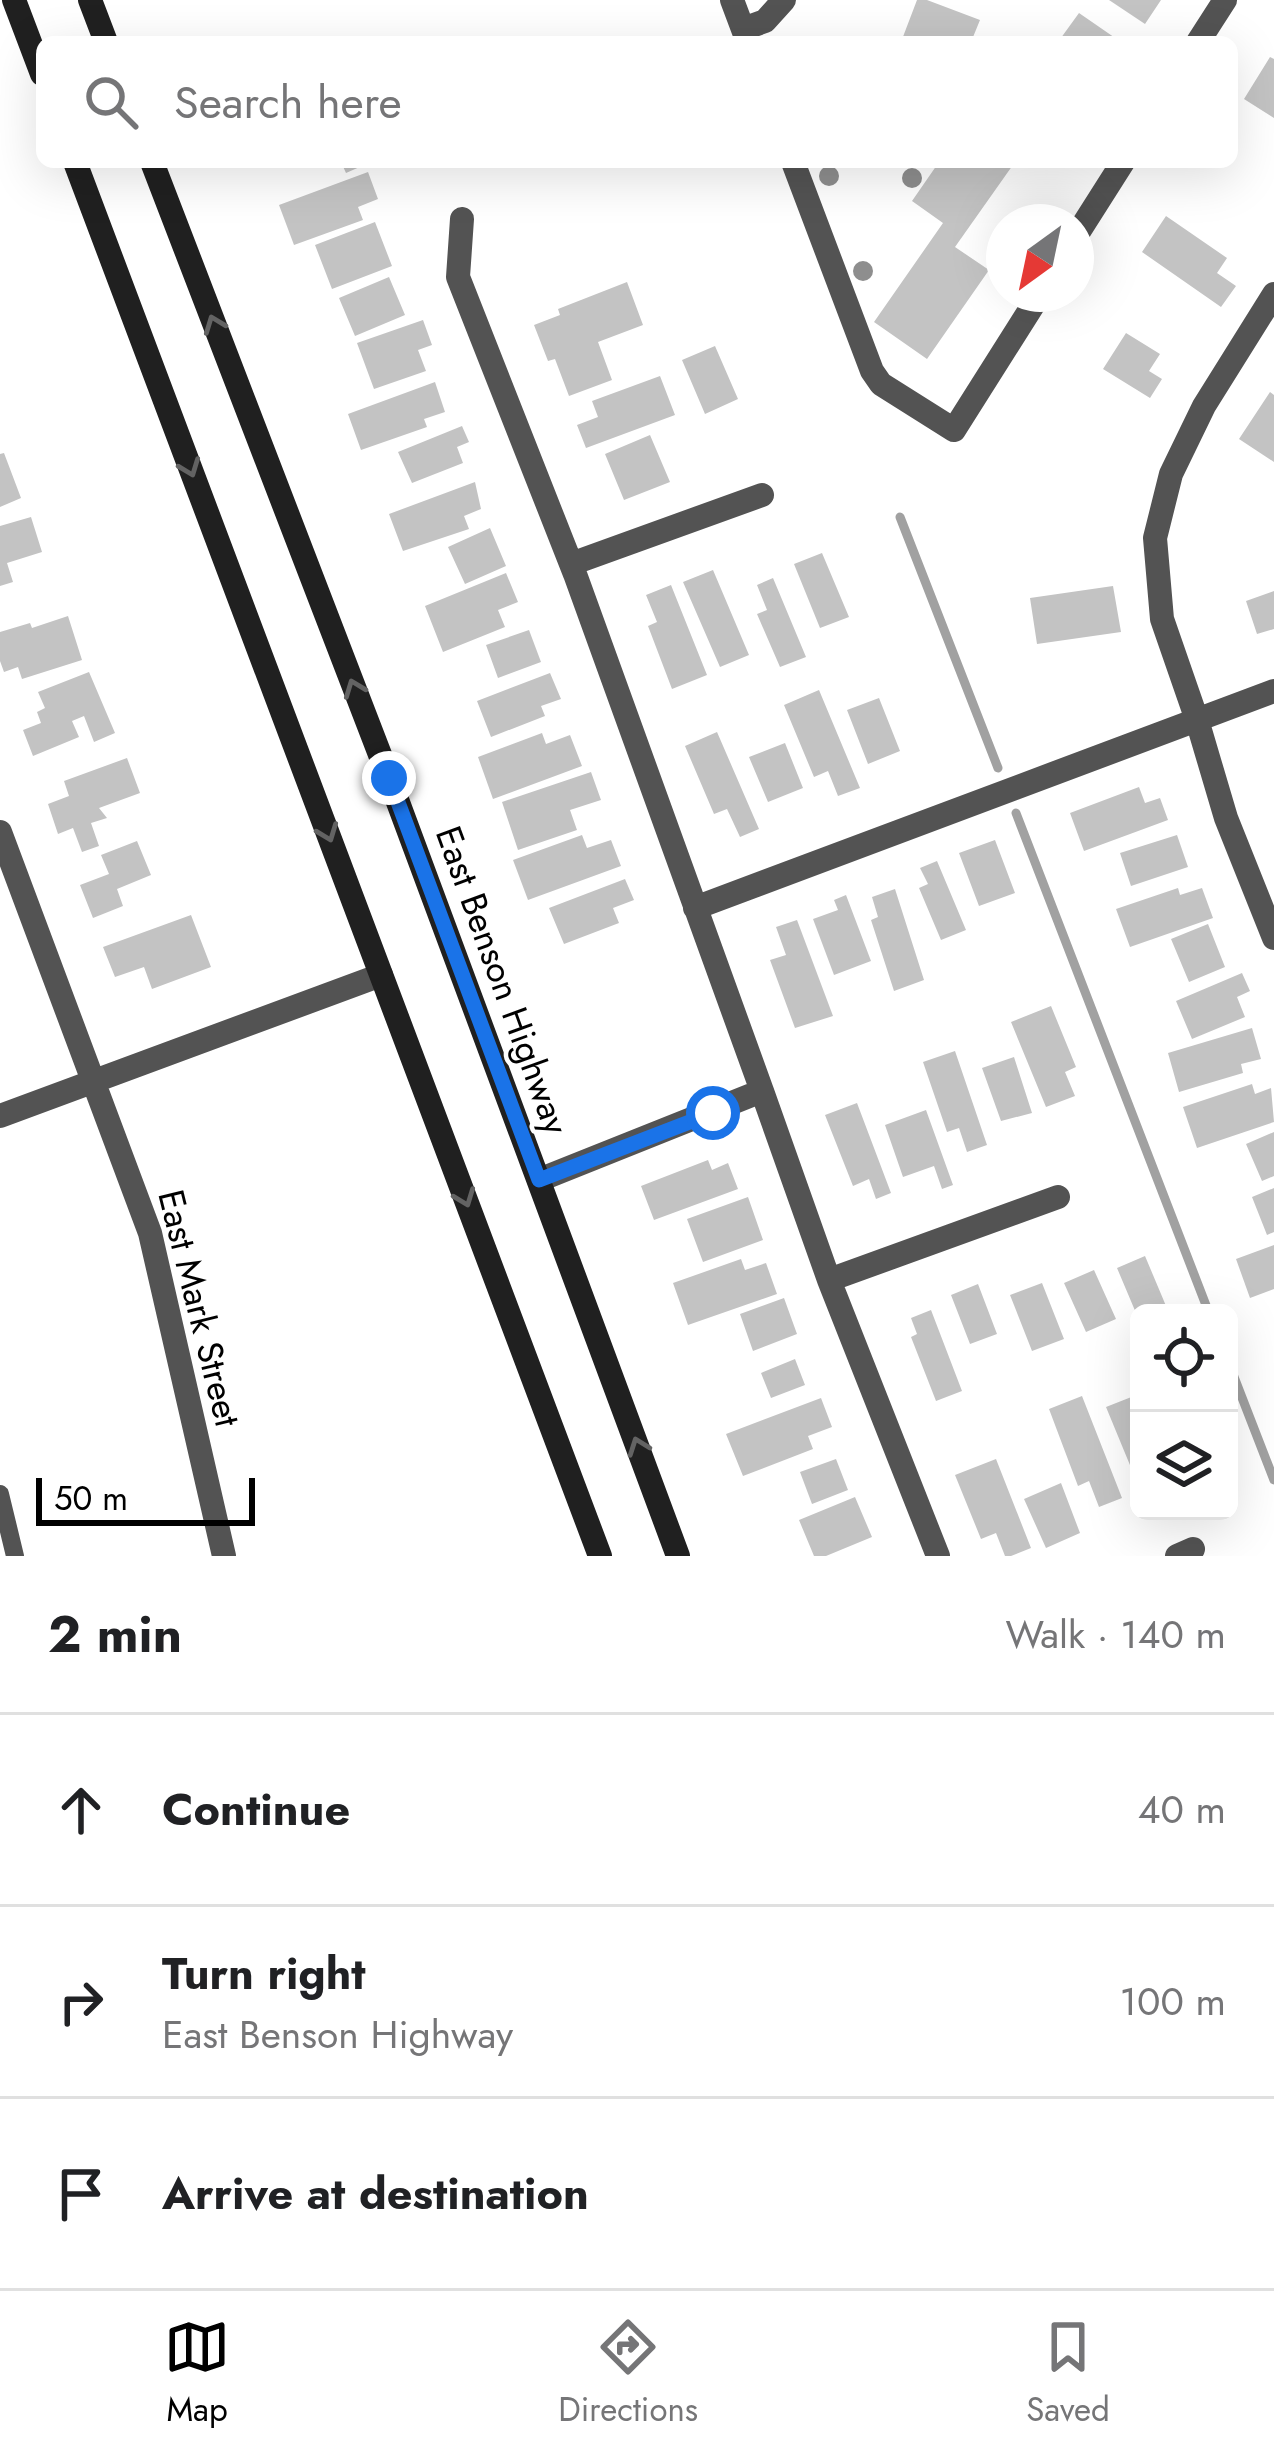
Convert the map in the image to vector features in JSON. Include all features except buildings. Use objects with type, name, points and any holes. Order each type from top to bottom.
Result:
[{"type":"main road","points":[[14,0],[36,58]]},
{"type":"main road","points":[[90,0],[104,36]]},
{"type":"main road","points":[[77,168],[600,1556]]},
{"type":"main road","name":"East Benson Highway","points":[[154,168],[678,1556]]},
{"type":"street","points":[[732,0],[746,36],[784,0]]},
{"type":"street","points":[[1202,36],[1225,0]]},
{"type":"street","points":[[795,168],[872,371],[881,384],[954,430],[1029,312]]},
{"type":"street","points":[[1094,208],[1119,168]]},
{"type":"street","points":[[462,219],[458,278],[571,564],[829,1280],[938,1556]]},
{"type":"street","points":[[1274,294],[1204,406],[1171,475],[1155,538],[1162,619],[1226,818],[1274,938]]},
{"type":"street","points":[[571,564],[762,495]]},
{"type":"street","points":[[695,908],[1274,691]]},
{"type":"street","name":"East Mark Street","points":[[0,832],[150,1233],[224,1556]]},
{"type":"street","points":[[0,1116],[381,975]]},
{"type":"street","points":[[539,1180],[762,1091]]},
{"type":"street","points":[[829,1280],[1058,1197]]},
{"type":"lane","points":[[0,1494],[15,1556]]},
{"type":"waterway","points":[[900,517],[998,768]]},
{"type":"waterway","points":[[1016,813],[1206,1304]]},
{"type":"waterway","points":[[1238,1387],[1274,1480]]},
{"type":"route","points":[[389,778],[539,1180],[713,1113]]}]
